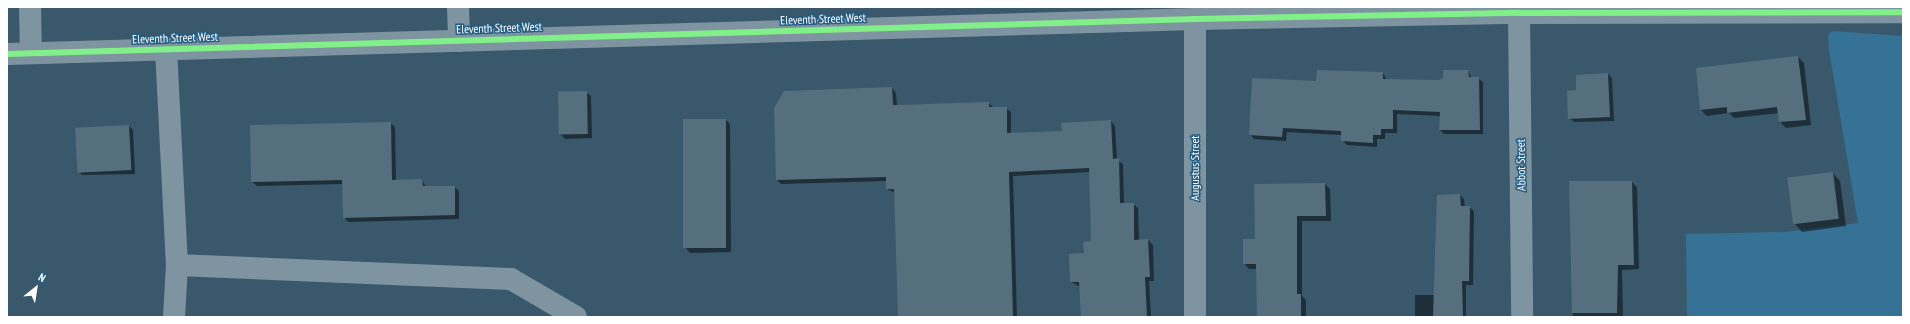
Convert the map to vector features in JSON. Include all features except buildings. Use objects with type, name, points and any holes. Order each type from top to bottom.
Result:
[{"type":"street","points":[[30,7],[31,53]]},
{"type":"street","points":[[458,7],[459,40]]},
{"type":"street","name":"Eleventh Street West","points":[[7,54],[1195,19],[1519,13],[1903,12]]},
{"type":"street","name":"Abbot Street","points":[[1519,13],[1522,317]]},
{"type":"street","name":"Augustus Street","points":[[1195,19],[1195,317]]},
{"type":"street","points":[[166,49],[177,266],[174,317]]},
{"type":"street","points":[[177,266],[511,278],[576,317]]},
{"type":"shaded area","points":[[1832,31],[1903,36],[1903,317],[1687,317],[1686,234],[1785,232],[1858,223],[1829,50],[1828,35]]},
{"type":"cycle path","points":[[7,54],[1195,19],[1519,13],[1903,12]]}]
